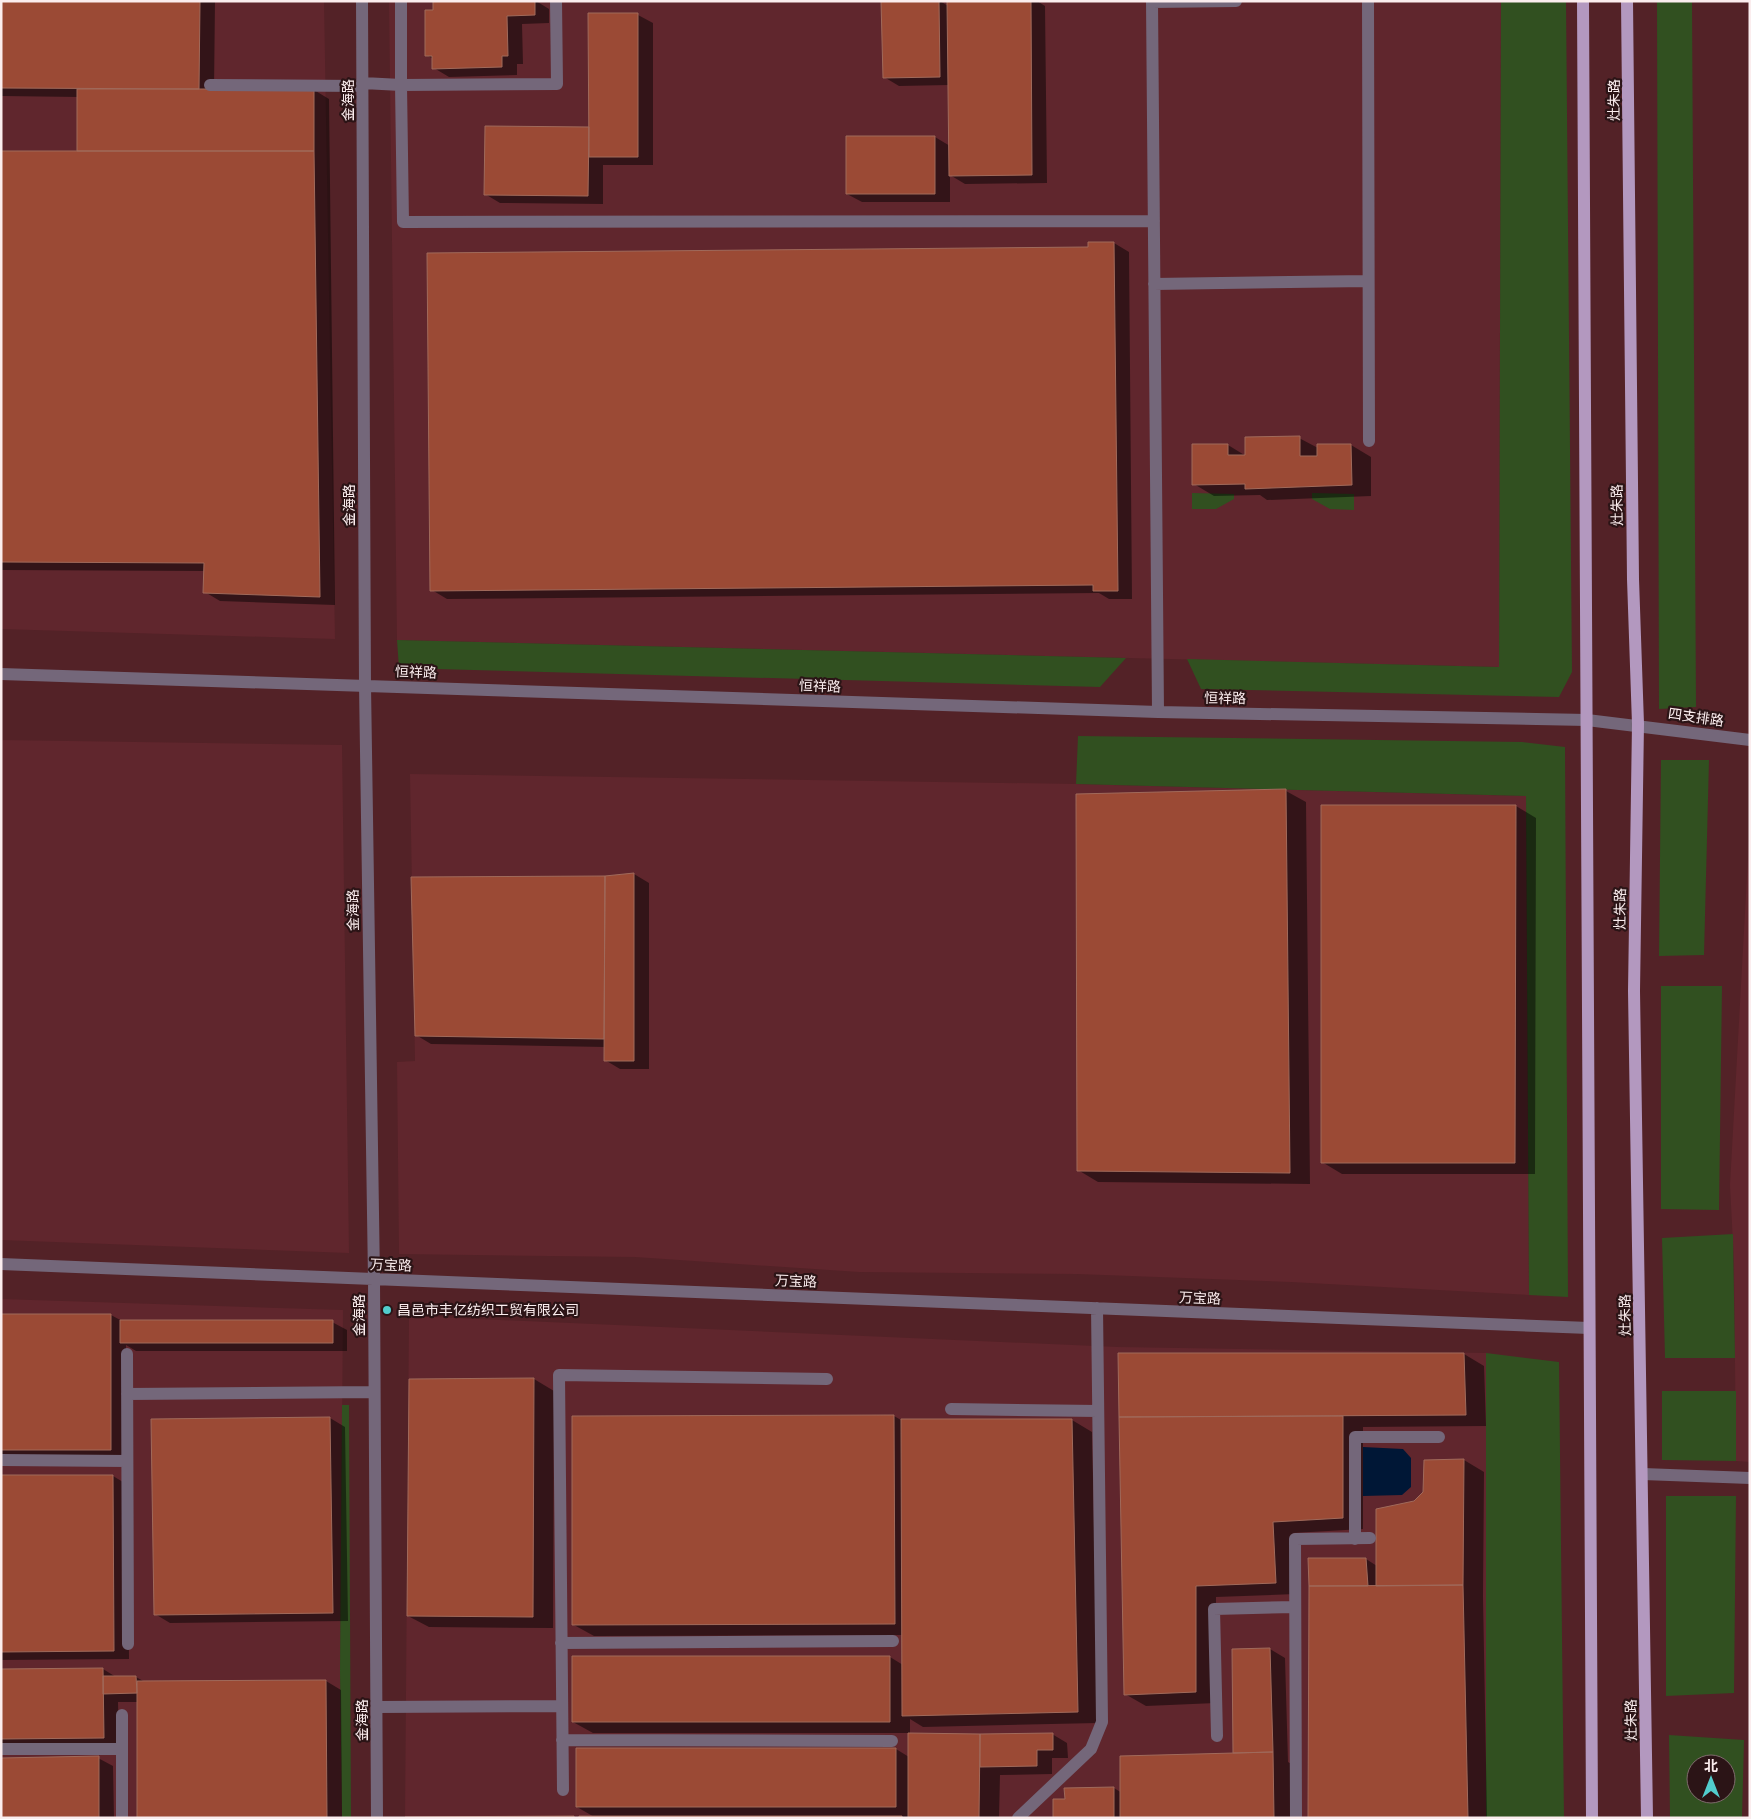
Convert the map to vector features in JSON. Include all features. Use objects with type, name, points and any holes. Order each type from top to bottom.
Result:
[{"type":"main road","points":[[1583,1],[1592,1818]]},
{"type":"main road","name":"灶朱路","points":[[1627,1],[1633,579],[1638,724],[1634,991],[1647,1818]]},
{"type":"street","name":"金海路","points":[[362,1],[365,685],[374,1279],[378,1818]]},
{"type":"street","points":[[401,1],[403,222],[1154,221]]},
{"type":"street","points":[[210,85],[558,84],[556,1]]},
{"type":"street","points":[[1158,712],[1152,2],[1236,1]]},
{"type":"street","points":[[1368,1],[1369,440]]},
{"type":"street","points":[[1154,284],[1368,281]]},
{"type":"street","name":"恒祥路","points":[[1,674],[1158,712],[1587,720],[1638,724]]},
{"type":"street","name":"四支排路","points":[[1638,724],[1750,740]]},
{"type":"street","name":"万宝路","points":[[1,1264],[1589,1328]]},
{"type":"street","points":[[1018,1818],[1091,1749],[1102,1722],[1097,1308]]},
{"type":"street","points":[[127,1354],[128,1644]]},
{"type":"street","points":[[563,1790],[559,1375],[827,1378]]},
{"type":"street","points":[[127,1394],[374,1392]]},
{"type":"street","points":[[951,1409],[1098,1411]]},
{"type":"street","points":[[1355,1538],[1355,1437],[1439,1437]]},
{"type":"street","points":[[1,1460],[127,1461]]},
{"type":"street","points":[[1643,1474],[1750,1478]]},
{"type":"street","points":[[1296,1818],[1295,1539],[1370,1538]]},
{"type":"street","points":[[1217,1736],[1214,1609],[1295,1607]]},
{"type":"street","points":[[561,1643],[893,1641]]},
{"type":"street","points":[[377,1706],[562,1706]]},
{"type":"street","points":[[122,1715],[122,1818]]},
{"type":"street","points":[[562,1740],[892,1741]]},
{"type":"street","points":[[1,1749],[122,1749]]},
{"type":"shaded area","points":[[1,1],[324,1],[335,639],[1,629]]},
{"type":"shaded area","points":[[389,1],[1501,1],[1499,667],[397,640]]},
{"type":"shaded area","points":[[1,740],[342,745],[349,1253],[1,1240]]},
{"type":"shaded area","points":[[410,774],[1076,784],[1526,796],[1529,1295],[1291,1282],[1077,1274],[859,1272],[635,1257],[399,1254],[397,1062],[415,1061]]},
{"type":"shaded area","points":[[1750,822],[1750,1462],[1736,1461],[1734,1263],[1730,1185]]},
{"type":"shaded area","points":[[1,1299],[343,1310],[340,1671],[342,1818],[1,1818]]},
{"type":"shaded area","points":[[409,1316],[1118,1347],[1486,1353],[1486,1818],[405,1818]]},
{"type":"green space","points":[[1501,1],[1566,1],[1572,672],[1559,697],[1201,689],[1187,659],[1499,667]]},
{"type":"green space","points":[[1657,1],[1692,1],[1696,707],[1659,709]]},
{"type":"green space","points":[[1192,493],[1234,494],[1234,499],[1216,509],[1192,509]]},
{"type":"green space","points":[[1312,493],[1354,494],[1354,510],[1330,509],[1312,499]]},
{"type":"green space","points":[[397,640],[1126,658],[1100,687],[399,668]]},
{"type":"green space","points":[[1078,736],[1522,742],[1565,747],[1568,1297],[1529,1295],[1526,796],[1076,784]]},
{"type":"green space","points":[[1661,760],[1709,760],[1704,955],[1659,956]]},
{"type":"green space","points":[[1661,986],[1722,986],[1719,1210],[1661,1209]]},
{"type":"green space","points":[[1733,1234],[1735,1358],[1665,1358],[1662,1238]]},
{"type":"green space","points":[[1486,1353],[1559,1362],[1564,1818],[1486,1818]]},
{"type":"green space","points":[[1662,1391],[1736,1391],[1736,1461],[1662,1460]]},
{"type":"green space","points":[[342,1405],[349,1405],[351,1818],[342,1818],[340,1671]]},
{"type":"green space","points":[[1666,1496],[1736,1496],[1734,1693],[1666,1696]]},
{"type":"green space","points":[[1669,1735],[1744,1740],[1742,1818],[1670,1818]]},
{"type":"water","points":[[1363,1447],[1403,1449],[1411,1458],[1411,1487],[1402,1495],[1363,1496]]},
{"type":"building","points":[[1,1],[200,1],[199,89],[1,88]]},
{"type":"building","points":[[433,1],[535,1],[535,15],[507,16],[508,56],[502,56],[502,67],[432,69],[432,56],[425,56],[425,10],[433,10]]},
{"type":"building","points":[[881,1],[939,1],[940,77],[883,78]]},
{"type":"building","points":[[947,1],[1031,1],[1032,175],[949,176]]},
{"type":"building","points":[[588,13],[638,13],[638,157],[589,157]]},
{"type":"building","points":[[77,89],[314,89],[314,151],[77,151]]},
{"type":"building","points":[[485,126],[589,127],[588,196],[484,195]]},
{"type":"building","points":[[846,136],[935,136],[935,194],[846,194]]},
{"type":"building","points":[[1,151],[314,151],[320,597],[203,593],[204,563],[1,562]]},
{"type":"building","points":[[1088,242],[1114,242],[1118,591],[1093,591],[1093,585],[430,591],[427,253],[1088,247]]},
{"type":"building","points":[[1300,436],[1300,456],[1317,456],[1317,444],[1351,444],[1352,485],[1245,489],[1245,484],[1192,485],[1192,444],[1228,444],[1228,455],[1245,455],[1245,437]]},
{"type":"building","points":[[1286,789],[1290,1173],[1077,1171],[1076,794]]},
{"type":"building","points":[[1321,805],[1516,805],[1515,1163],[1321,1163]]},
{"type":"building","points":[[634,873],[634,1061],[604,1061],[605,876]]},
{"type":"building","points":[[605,876],[604,1039],[415,1036],[411,877]]},
{"type":"building","points":[[1,1314],[111,1314],[111,1450],[1,1450]]},
{"type":"building","points":[[120,1320],[333,1320],[333,1343],[120,1343]]},
{"type":"building","points":[[1118,1353],[1464,1353],[1466,1415],[1119,1417]]},
{"type":"building","points":[[534,1378],[533,1617],[407,1616],[409,1379]]},
{"type":"building","points":[[894,1415],[895,1624],[572,1625],[572,1416]]},
{"type":"building","points":[[1343,1416],[1343,1518],[1273,1522],[1276,1583],[1196,1586],[1196,1692],[1124,1695],[1119,1417]]},
{"type":"building","points":[[330,1417],[333,1613],[154,1615],[151,1419]]},
{"type":"building","points":[[901,1419],[1072,1419],[1078,1712],[902,1716]]},
{"type":"building","points":[[1464,1459],[1463,1585],[1376,1586],[1376,1509],[1414,1501],[1423,1492],[1424,1460]]},
{"type":"building","points":[[1,1475],[113,1475],[114,1651],[1,1652]]},
{"type":"building","points":[[1308,1558],[1366,1558],[1368,1586],[1309,1586]]},
{"type":"building","points":[[1463,1585],[1468,1818],[1308,1818],[1309,1586]]},
{"type":"building","points":[[1270,1648],[1273,1752],[1233,1753],[1232,1649]]},
{"type":"building","points":[[572,1656],[890,1656],[890,1722],[572,1722]]},
{"type":"building","points":[[103,1668],[104,1738],[1,1739],[1,1669]]},
{"type":"building","points":[[103,1676],[136,1676],[137,1693],[103,1694]]},
{"type":"building","points":[[326,1680],[327,1818],[137,1818],[137,1681]]},
{"type":"building","points":[[908,1733],[980,1734],[979,1818],[908,1818]]},
{"type":"building","points":[[1053,1733],[1053,1750],[1037,1750],[1037,1766],[980,1767],[980,1734]]},
{"type":"building","points":[[576,1748],[896,1748],[896,1807],[576,1807]]},
{"type":"building","points":[[1273,1752],[1274,1818],[1120,1818],[1120,1756]]},
{"type":"building","points":[[99,1756],[99,1818],[1,1818],[1,1758]]},
{"type":"building","points":[[1114,1787],[1114,1818],[1053,1818],[1053,1799],[1065,1799],[1064,1788]]},
{"type":"building","points":[[574,1816],[574,1818],[405,1818],[405,1817]]},
{"type":"building","points":[[579,1816],[902,1816],[902,1818],[579,1818]]},
{"type":"place","name":"昌邑市丰亿纺织工贸有限公司","points":[[387,1310]]}]
